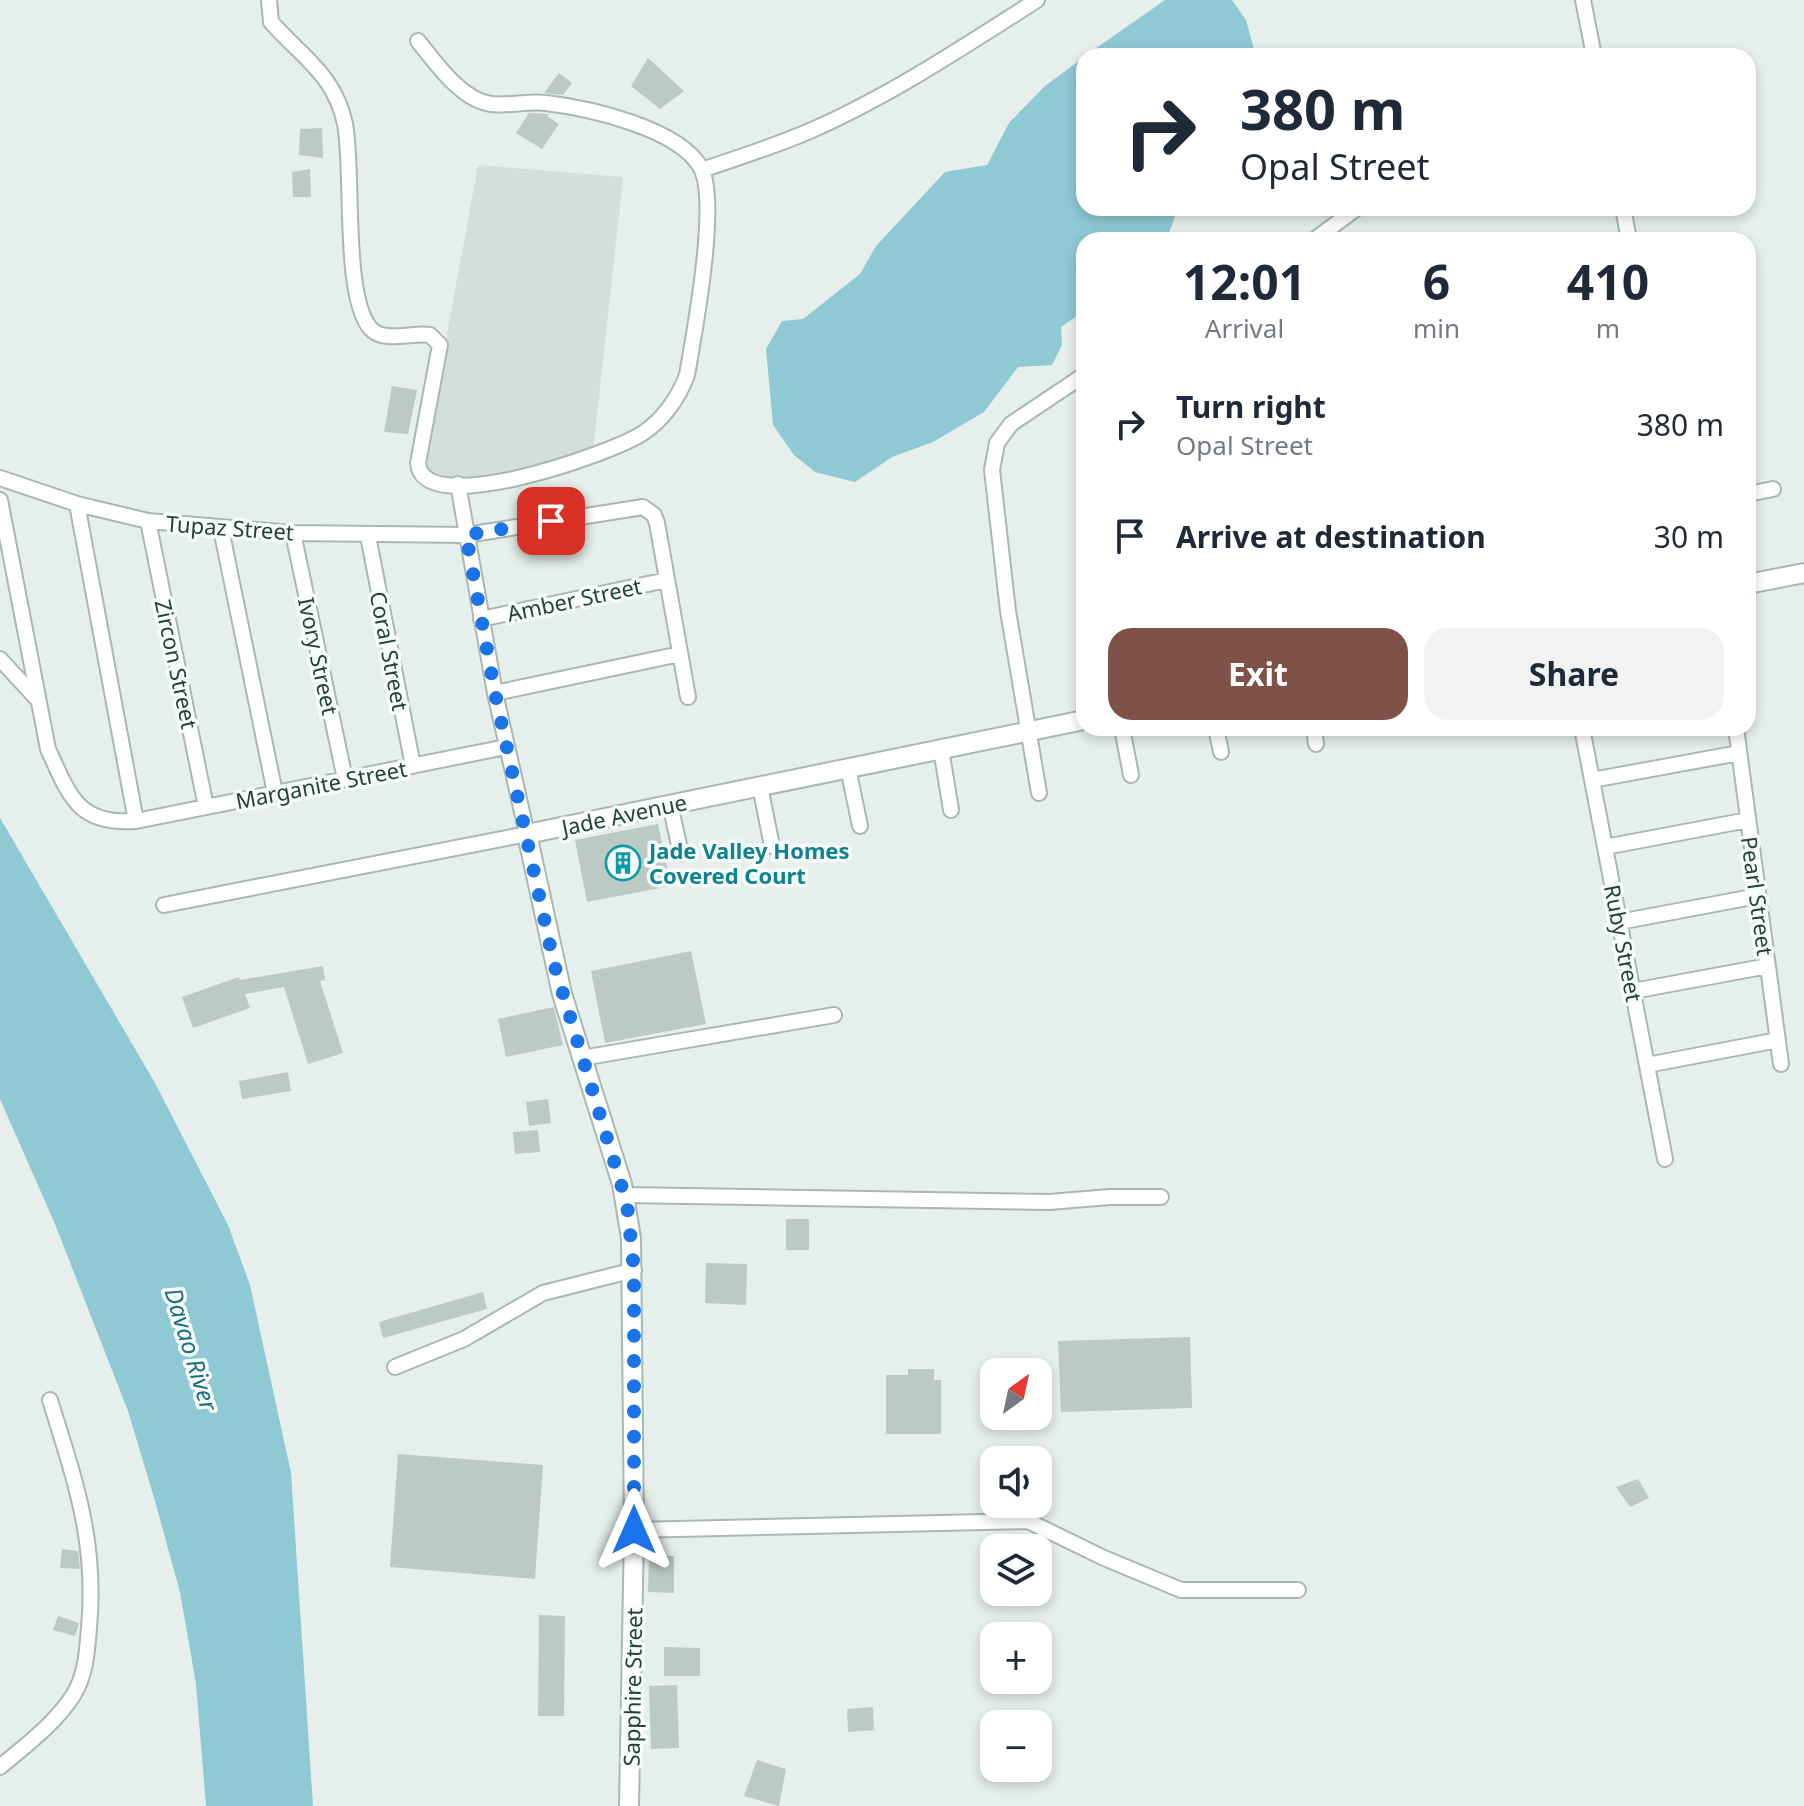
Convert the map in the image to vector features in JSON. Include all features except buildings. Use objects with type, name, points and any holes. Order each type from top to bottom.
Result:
[{"type":"street","points":[[269,0],[271,22],[315,64],[332,90],[345,123],[356,283],[363,314],[371,329],[380,335],[430,335],[440,345],[418,471],[432,483],[458,484],[540,474],[587,460],[646,431],[682,389],[703,279],[706,205],[702,170],[692,158],[662,136],[629,123],[549,103],[484,102],[451,79],[418,41]]},
{"type":"street","points":[[702,170],[783,142],[850,111],[978,38],[1037,0]]},
{"type":"street","points":[[1583,0],[1592,48]]},
{"type":"street","points":[[1325,232],[1346,216]]},
{"type":"street","points":[[1039,793],[999,546],[992,470],[997,443],[1011,424],[1076,380]]},
{"type":"street","name":"Tupaz Street","points":[[0,478],[77,504],[148,521],[293,533],[466,535],[636,507],[650,510],[657,523],[667,580]]},
{"type":"street","name":"Sapphire Street","points":[[458,484],[495,693],[554,964],[625,1195],[634,1270],[634,1530],[629,1806]]},
{"type":"street","points":[[1756,492],[1773,489]]},
{"type":"street","name":"Marganite Street","points":[[0,500],[48,749],[65,784],[91,816],[110,823],[136,821],[506,747]]},
{"type":"street","points":[[77,504],[136,821]]},
{"type":"street","name":"Zircon Street","points":[[148,521],[206,807]]},
{"type":"street","points":[[221,529],[275,793]]},
{"type":"street","name":"Ivory Street","points":[[293,533],[345,779]]},
{"type":"street","name":"Coral Street","points":[[368,536],[413,766]]},
{"type":"street","points":[[1756,582],[1804,573]]},
{"type":"street","points":[[667,580],[688,697]]},
{"type":"street","name":"Amber Street","points":[[481,619],[667,580]]},
{"type":"street","points":[[495,693],[680,654]]},
{"type":"street","points":[[0,659],[39,700]]},
{"type":"street","name":"Jade Avenue","points":[[164,905],[1076,722]]},
{"type":"street","points":[[1124,736],[1131,775]]},
{"type":"street","points":[[1218,736],[1221,752]]},
{"type":"street","points":[[1315,736],[1316,744]]},
{"type":"street","name":"Ruby Street","points":[[1584,736],[1665,1159]]},
{"type":"street","name":"Pearl Street","points":[[1737,736],[1781,1064]]},
{"type":"street","points":[[941,749],[951,810]]},
{"type":"street","points":[[1592,780],[1739,753]]},
{"type":"street","points":[[848,768],[860,826]]},
{"type":"street","points":[[760,786],[772,846]]},
{"type":"street","points":[[670,804],[681,854]]},
{"type":"street","points":[[1605,847],[1748,820]]},
{"type":"street","points":[[1619,922],[1758,896]]},
{"type":"street","points":[[1633,991],[1768,966]]},
{"type":"street","points":[[582,1058],[834,1015]]},
{"type":"street","points":[[1647,1065],[1778,1040]]},
{"type":"street","points":[[625,1195],[1049,1202],[1161,1197]]},
{"type":"street","points":[[395,1367],[464,1339],[543,1293],[634,1270]]},
{"type":"street","points":[[0,1767],[63,1709],[83,1675],[87,1655],[91,1610],[87,1526],[50,1400]]},
{"type":"street","points":[[634,1530],[1028,1521],[1104,1558],[1181,1590],[1298,1590]]},
{"type":"shaded area","points":[[478,165],[623,177],[593,452],[539,468],[493,476],[440,478],[431,475],[423,465]]},
{"type":"water","points":[[1165,0],[1232,0],[1246,20],[1254,48],[1096,48]]},
{"type":"water","points":[[1076,63],[1076,216],[1175,216],[1169,232],[1076,232],[1076,317],[1061,327],[1062,345],[1052,365],[1018,367],[984,412],[933,442],[892,457],[855,482],[815,472],[794,455],[773,425],[766,349],[782,321],[803,319],[860,274],[876,246],[945,172],[987,165],[1009,123],[1045,86]]},
{"type":"water","name":"Davao River","points":[[0,818],[155,1083],[228,1225],[250,1285],[291,1473],[313,1806],[206,1806],[196,1684],[180,1592],[155,1501],[128,1411],[55,1224],[0,1099]]},
{"type":"place","name":"Jade Valley Homes Covered Court","points":[[623,863]]},
{"type":"route","points":[[551,521],[466,535],[506,747],[554,964],[627,1204],[634,1270],[634,1530]]}]
